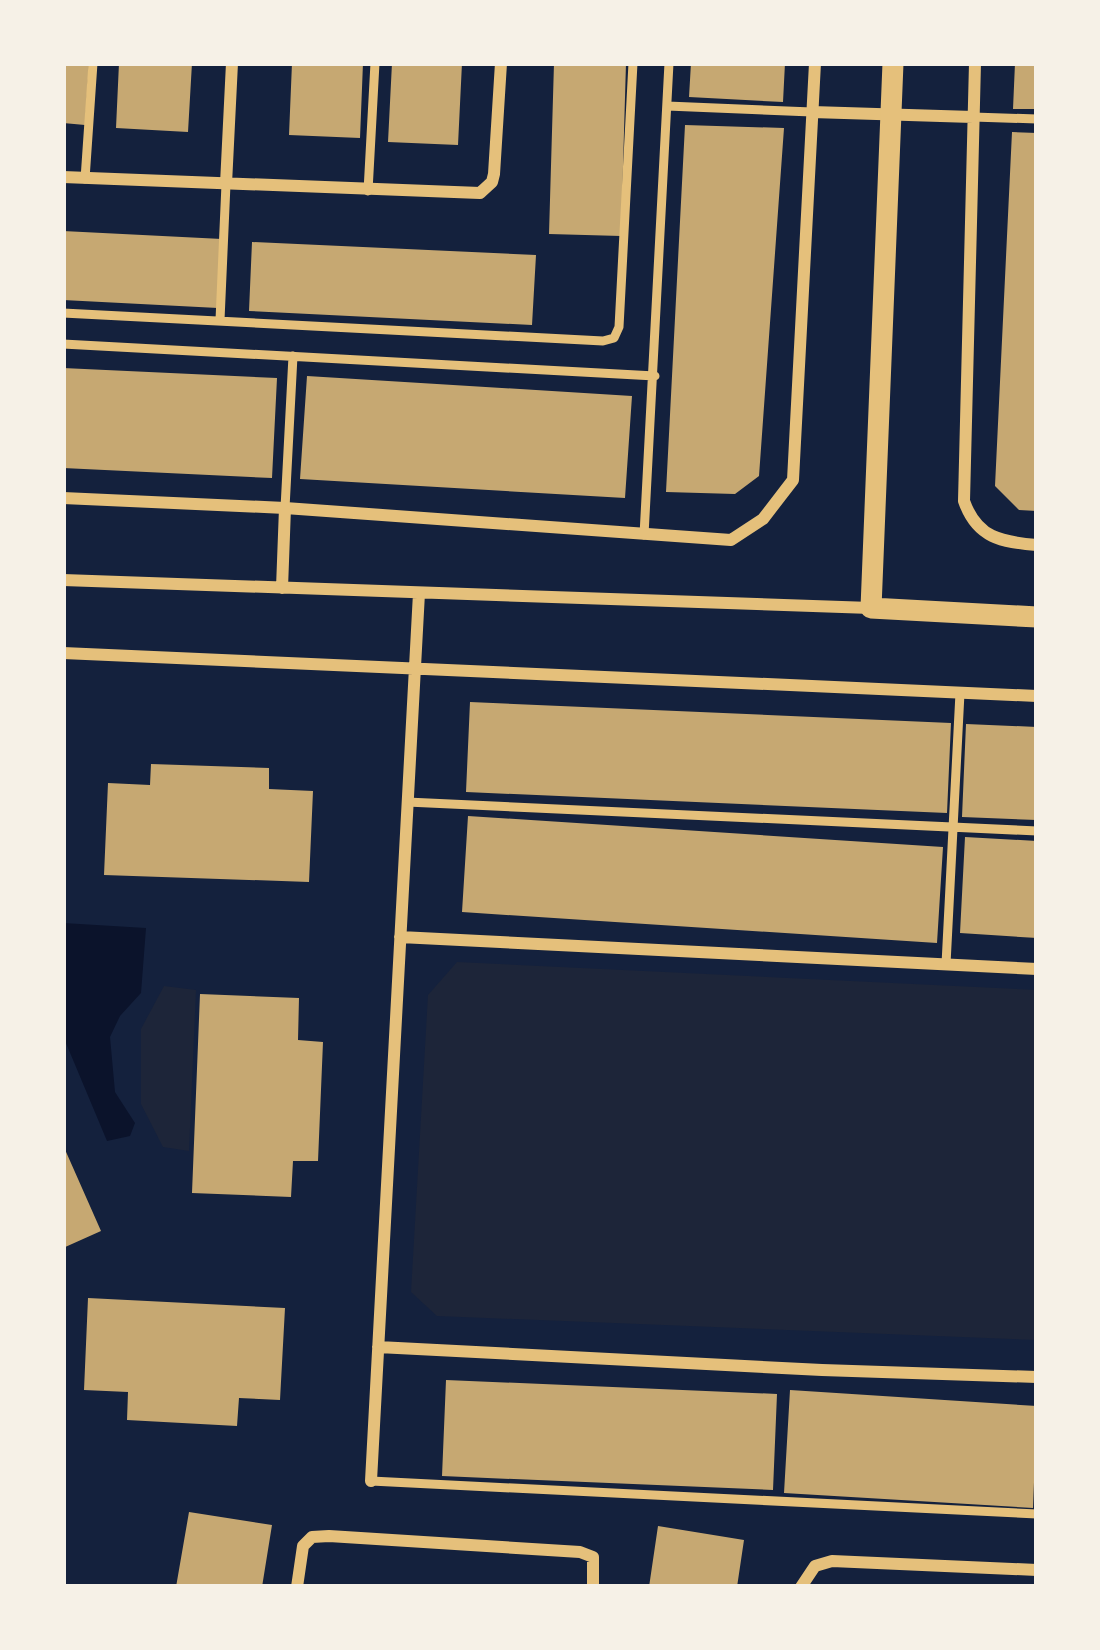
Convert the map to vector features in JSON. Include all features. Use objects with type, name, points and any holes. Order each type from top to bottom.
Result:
[{"type":"street","points":[[226,184],[232,63]]},
{"type":"street","points":[[63,177],[472,195],[487,189],[494,174],[501,63]]},
{"type":"street","points":[[63,498],[285,508],[731,540],[763,519],[794,480],[815,63]]},
{"type":"street","points":[[871,608],[893,63]]},
{"type":"street","points":[[975,63],[964,501],[971,522],[1002,542],[1037,544]]},
{"type":"street","points":[[812,112],[973,117]]},
{"type":"street","points":[[282,588],[285,508]]},
{"type":"street","points":[[63,580],[1037,617]]},
{"type":"street","points":[[371,1481],[419,592]]},
{"type":"street","points":[[63,653],[1037,696]]},
{"type":"street","points":[[400,937],[1037,969]]},
{"type":"street","points":[[378,1347],[1037,1377]]},
{"type":"street","points":[[297,1587],[303,1546],[312,1537],[329,1536],[580,1552],[593,1557],[593,1587]]},
{"type":"street","points":[[801,1587],[815,1566],[832,1561],[1037,1570]]},
{"type":"lane","points":[[85,179],[92,63]]},
{"type":"lane","points":[[368,190],[375,63]]},
{"type":"lane","points":[[63,313],[614,338],[620,327],[633,63]]},
{"type":"lane","points":[[644,535],[669,63]]},
{"type":"lane","points":[[667,106],[812,112]]},
{"type":"lane","points":[[973,117],[1037,119]]},
{"type":"lane","points":[[220,320],[226,184]]},
{"type":"lane","points":[[63,344],[655,376]]},
{"type":"lane","points":[[285,508],[293,356]]},
{"type":"lane","points":[[946,964],[960,692]]},
{"type":"lane","points":[[407,802],[1037,831]]},
{"type":"lane","points":[[371,1481],[1037,1514]]},
{"type":"shaded area","points":[[63,923],[146,928],[141,993],[120,1016],[110,1037],[115,1092],[135,1123],[130,1136],[107,1141],[63,1036]]},
{"type":"shaded area","points":[[457,962],[1037,990],[1037,1340],[437,1316],[411,1292],[428,995]]},
{"type":"shaded area","points":[[164,986],[196,990],[189,1151],[163,1147],[141,1104],[141,1029]]},
{"type":"building","points":[[63,63],[89,63],[85,125],[63,123]]},
{"type":"building","points":[[119,63],[192,63],[188,132],[116,128]]},
{"type":"building","points":[[292,63],[363,63],[360,138],[289,135]]},
{"type":"building","points":[[392,63],[462,63],[458,145],[388,142]]},
{"type":"building","points":[[554,63],[626,63],[621,236],[549,234]]},
{"type":"building","points":[[691,63],[785,63],[783,102],[689,97]]},
{"type":"building","points":[[1015,63],[1037,63],[1037,109],[1013,109]]},
{"type":"building","points":[[685,125],[784,128],[759,476],[735,494],[666,492]]},
{"type":"building","points":[[1012,132],[1037,133],[1037,511],[1019,510],[995,486]]},
{"type":"building","points":[[63,231],[222,239],[218,308],[63,300]]},
{"type":"building","points":[[252,242],[536,255],[532,325],[249,311]]},
{"type":"building","points":[[63,368],[277,378],[272,478],[63,468]]},
{"type":"building","points":[[307,376],[632,396],[625,498],[300,479]]},
{"type":"building","points":[[470,702],[951,723],[947,813],[466,792]]},
{"type":"building","points":[[966,724],[1037,727],[1037,820],[962,817]]},
{"type":"building","points":[[151,764],[269,768],[269,789],[313,791],[309,882],[104,875],[108,783],[150,785]]},
{"type":"building","points":[[468,816],[943,847],[937,943],[462,912]]},
{"type":"building","points":[[965,837],[1037,841],[1037,938],[960,933]]},
{"type":"building","points":[[200,994],[299,998],[298,1040],[323,1042],[318,1161],[293,1161],[291,1197],[192,1193]]},
{"type":"building","points":[[63,1145],[101,1231],[63,1248]]},
{"type":"building","points":[[88,1298],[285,1308],[280,1400],[239,1398],[237,1426],[127,1420],[128,1392],[84,1390]]},
{"type":"building","points":[[446,1380],[777,1394],[773,1490],[442,1476]]},
{"type":"building","points":[[790,1390],[1037,1406],[1033,1508],[784,1493]]},
{"type":"building","points":[[189,1512],[272,1525],[262,1587],[176,1587]]},
{"type":"building","points":[[658,1526],[744,1540],[737,1587],[649,1587]]}]
